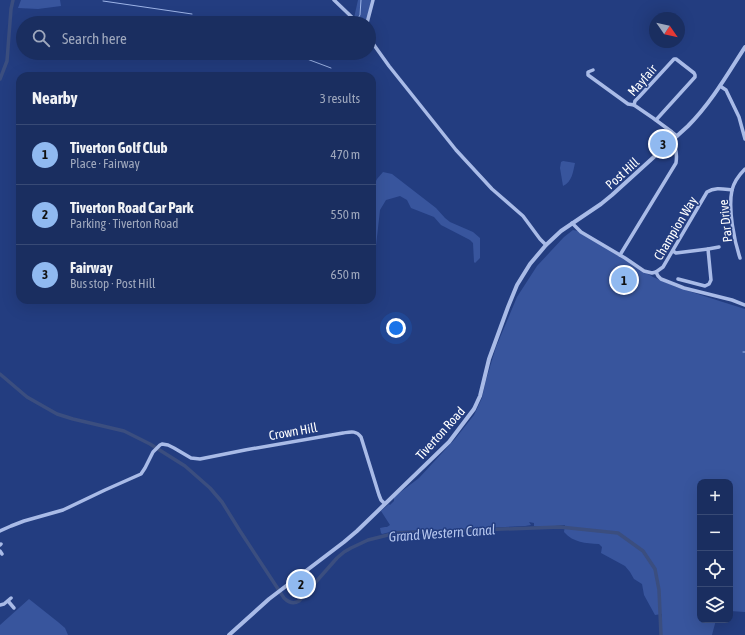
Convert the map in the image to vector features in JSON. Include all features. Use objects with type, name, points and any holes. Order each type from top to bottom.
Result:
[{"type":"street","points":[[334,0],[351,16]]},
{"type":"street","points":[[369,16],[373,0]]},
{"type":"street","name":"Post Hill","points":[[546,245],[561,231],[612,196],[672,141],[698,115],[714,95],[745,47]]},
{"type":"street","points":[[376,48],[456,150],[492,189],[523,216],[546,245]]},
{"type":"street","name":"Mayfair","points":[[656,120],[695,75],[676,59],[674,59],[635,101],[634,106],[677,136]]},
{"type":"street","points":[[593,70],[588,72],[588,75],[628,104],[634,106]]},
{"type":"street","points":[[720,86],[726,90],[739,117],[745,139]]},
{"type":"street","points":[[620,255],[676,163],[676,151],[672,141]]},
{"type":"street","name":"Par Drive","points":[[740,258],[734,238],[731,208],[732,190],[739,176],[745,169]]},
{"type":"street","name":"Champion Way","points":[[656,272],[663,267],[707,192],[709,190],[719,188],[732,190]]},
{"type":"street","points":[[572,224],[581,232],[644,271],[652,273],[656,272],[661,280],[745,305]]},
{"type":"street","name":"Tiverton Road","points":[[229,635],[275,594],[353,534],[449,442],[474,410],[480,396],[488,359],[512,295],[530,264],[546,245]]},
{"type":"street","points":[[673,251],[676,253],[718,247]]},
{"type":"street","points":[[678,279],[705,286],[709,284],[711,280],[708,249]]},
{"type":"street","name":"Par Drive","points":[[734,254],[738,252]]},
{"type":"street","points":[[684,281],[686,276]]},
{"type":"street","name":"Crown Hill","points":[[0,531],[24,521],[63,510],[141,474],[154,450],[162,444],[168,445],[191,458],[200,459],[244,450],[356,432],[361,437],[379,495],[384,503]]},
{"type":"street","points":[[0,605],[8,602],[11,598]]},
{"type":"street","points":[[8,602],[14,608]]},
{"type":"shaded area","points":[[21,0],[60,0],[61,6],[38,9],[18,8]]},
{"type":"shaded area","points":[[358,0],[371,0],[368,16],[354,16]]},
{"type":"shaded area","points":[[561,162],[575,163],[570,179],[563,186],[560,168]]},
{"type":"shaded area","points":[[383,172],[392,174],[436,208],[450,222],[473,232],[480,238],[480,258],[475,263],[474,262],[473,243],[470,240],[441,225],[434,217],[411,208],[407,200],[400,196],[386,200],[380,210],[376,246],[377,179]]},
{"type":"shaded area","points":[[573,230],[578,231],[653,277],[676,287],[745,309],[745,612],[733,611],[733,479],[697,479],[697,623],[715,623],[712,635],[662,635],[662,614],[655,615],[644,595],[642,584],[634,579],[625,566],[601,553],[602,547],[599,544],[580,542],[568,536],[564,532],[565,525],[545,527],[534,526],[534,523],[529,522],[531,525],[525,526],[394,531],[381,533],[380,528],[390,525],[381,511],[394,501],[394,497],[419,478],[455,439],[474,415],[482,398],[496,347],[517,297],[537,266],[564,237]]},
{"type":"shaded area","points":[[29,599],[65,628],[68,635],[0,635],[0,625]]},
{"type":"waterway","name":"Grand Western Canal","points":[[0,79],[7,61],[13,0]]},
{"type":"waterway","points":[[359,16],[361,0]]},
{"type":"waterway","points":[[103,1],[192,14]]},
{"type":"waterway","points":[[310,60],[331,68]]},
{"type":"waterway","name":"Grand Western Canal","points":[[0,374],[27,397],[57,414],[124,431],[150,444],[185,466],[210,488],[222,502],[284,598],[290,602],[293,603],[299,601],[344,552],[368,540],[396,533],[560,527],[618,533],[643,551],[655,569],[659,590],[661,635]]},
{"type":"place","name":"Fairway","points":[[663,144]]},
{"type":"place","name":"Tiverton Golf Club","points":[[624,280]]},
{"type":"place","name":"Tiverton Road Car Park","points":[[301,584]]}]
